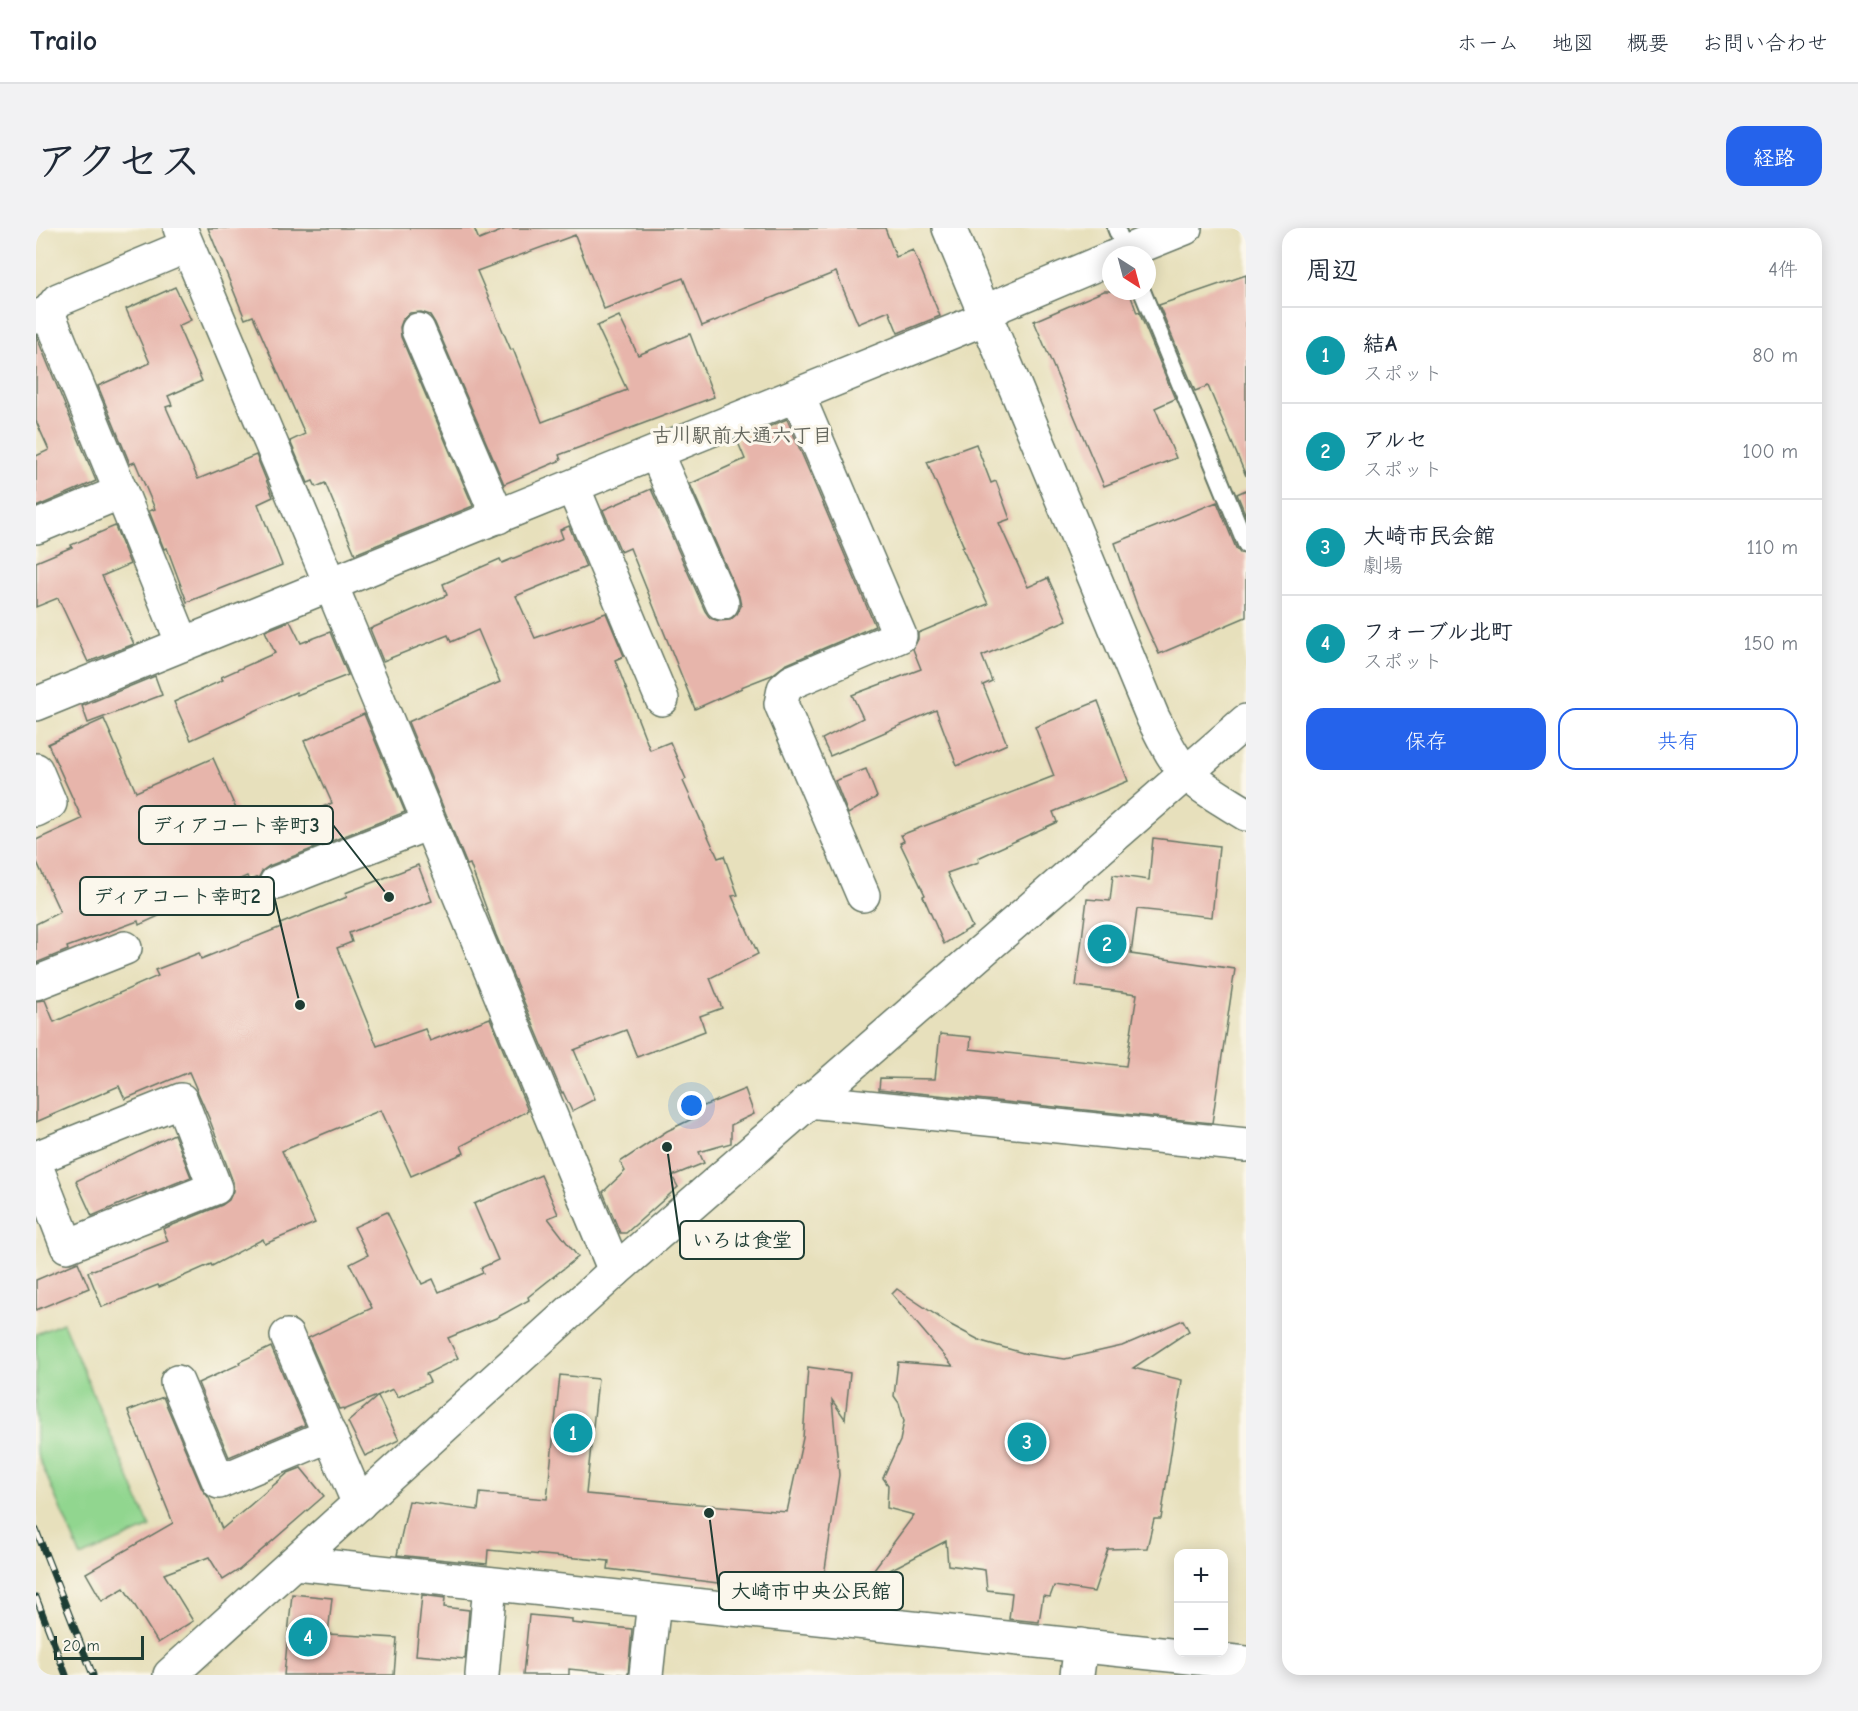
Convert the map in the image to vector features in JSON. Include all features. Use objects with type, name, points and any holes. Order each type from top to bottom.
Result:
[{"type":"street","points":[[950,228],[1153,718],[1187,774],[1210,792],[1246,814]]},
{"type":"street","points":[[1132,246],[1185,228]]},
{"type":"street","points":[[183,644],[121,492],[42,315],[58,300],[183,237],[331,585],[615,1271]]},
{"type":"street","points":[[36,704],[986,318],[1000,305],[1102,258]]},
{"type":"street","points":[[418,330],[498,517]]},
{"type":"street","points":[[798,396],[900,636],[792,682],[784,689],[781,704],[863,895]]},
{"type":"street","points":[[656,453],[722,603]]},
{"type":"street","points":[[573,487],[662,699]]},
{"type":"street","points":[[36,527],[121,492]]},
{"type":"street","points":[[170,1675],[615,1271],[1246,721]]},
{"type":"street","points":[[36,770],[50,803],[36,810]]},
{"type":"street","points":[[276,883],[429,823]]},
{"type":"street","points":[[36,983],[124,948]]},
{"type":"street","points":[[36,1158],[181,1100],[215,1188],[67,1246],[36,1166]]},
{"type":"street","points":[[808,1101],[1246,1145]]},
{"type":"street","points":[[287,1336],[359,1504]]},
{"type":"street","points":[[177,1382],[219,1482],[330,1435]]},
{"type":"street","points":[[295,1563],[654,1601],[1079,1660],[1246,1663]]},
{"type":"street","points":[[482,1675],[490,1584]]},
{"type":"street","points":[[646,1675],[654,1601]]},
{"type":"lane","points":[[1146,300],[1246,544]]},
{"type":"green space","points":[[63,1323],[150,1527],[81,1557],[36,1451],[36,1334]]},
{"type":"building","points":[[208,228],[474,228],[479,240],[508,228],[885,228],[896,257],[913,250],[940,316],[898,333],[889,311],[858,324],[836,272],[702,326],[683,278],[604,309],[575,235],[477,271],[511,350],[513,349],[542,422],[627,390],[597,326],[619,316],[638,355],[690,334],[714,397],[559,455],[561,460],[504,484],[435,323],[430,315],[421,312],[410,313],[403,319],[400,327],[401,337],[473,506],[355,554],[325,483],[316,487],[313,481],[308,483],[290,441],[305,434],[253,316],[245,319]]},
{"type":"building","points":[[1246,275],[1246,476],[1208,386],[1195,391],[1159,305]]},
{"type":"building","points":[[175,287],[191,320],[178,326],[202,381],[168,396],[172,405],[166,407],[198,479],[256,455],[273,497],[258,504],[282,565],[187,602],[167,548],[164,549],[149,511],[155,509],[135,462],[130,464],[98,386],[150,363],[126,309]]},
{"type":"building","points":[[1102,292],[1102,300],[1132,300],[1175,399],[1155,408],[1176,458],[1104,486],[1034,321]]},
{"type":"building","points":[[36,335],[96,481],[36,507],[36,456],[49,450],[36,421]]},
{"type":"building","points":[[787,419],[875,626],[785,665],[772,675],[695,709],[630,548],[621,552],[603,510],[651,489],[705,611],[710,618],[719,621],[730,620],[741,606],[739,596],[690,484],[745,459],[737,440]]},
{"type":"building","points":[[976,444],[991,483],[996,481],[1010,519],[999,523],[1028,587],[1048,578],[1067,620],[982,656],[992,681],[983,685],[1007,744],[957,766],[936,710],[830,756],[822,739],[863,718],[852,695],[921,669],[913,649],[918,633],[988,604],[927,462]]},
{"type":"building","points":[[1246,490],[1246,516],[1237,494]]},
{"type":"building","points":[[1217,502],[1236,548],[1240,553],[1246,554],[1246,617],[1159,654],[1138,608],[1115,543]]},
{"type":"building","points":[[115,526],[130,564],[102,576],[134,644],[88,662],[58,598],[36,607],[36,562]]},
{"type":"building","points":[[569,526],[586,567],[516,596],[535,638],[606,613],[624,656],[615,660],[650,750],[670,742],[686,779],[683,781],[718,858],[724,856],[738,895],[732,896],[758,954],[710,978],[722,1008],[700,1016],[705,1031],[637,1057],[626,1030],[574,1050],[595,1099],[572,1111],[562,1093],[496,935],[470,864],[467,865],[408,722],[500,682],[478,630],[451,642],[448,635],[383,661],[370,629],[447,595],[443,584],[500,559],[502,563],[563,538],[560,530]]},
{"type":"building","points":[[290,621],[301,643],[330,632],[348,675],[297,695],[296,692],[191,740],[174,702],[223,680],[221,677],[275,653],[265,631]]},
{"type":"building","points":[[155,676],[162,695],[88,723],[82,706]]},
{"type":"building","points":[[1098,701],[1128,781],[1053,812],[1057,822],[978,858],[979,862],[947,873],[972,927],[944,944],[923,896],[925,895],[900,843],[904,841],[901,835],[1054,776],[1035,727]]},
{"type":"building","points":[[364,714],[405,812],[269,866],[262,871],[259,877],[249,881],[247,876],[139,925],[138,921],[67,947],[68,950],[36,963],[36,924],[60,912],[36,860],[36,840],[82,819],[48,744],[104,719],[136,792],[213,758],[247,833],[284,817],[286,822],[332,803],[304,741]]},
{"type":"building","points":[[866,769],[877,797],[848,814],[835,781]]},
{"type":"building","points":[[1153,838],[1219,846],[1212,917],[1137,909],[1131,954],[1235,969],[1212,1123],[879,1089],[880,1078],[935,1079],[940,1034],[971,1037],[970,1049],[1126,1066],[1137,994],[1076,986],[1087,899],[1110,901],[1113,875],[1149,880]]},
{"type":"building","points":[[418,865],[432,901],[349,933],[352,942],[337,948],[377,1046],[425,1029],[430,1041],[490,1018],[528,1111],[461,1146],[464,1153],[411,1176],[381,1110],[282,1151],[315,1223],[265,1244],[263,1239],[212,1266],[211,1264],[159,1287],[158,1285],[102,1307],[88,1272],[168,1241],[163,1229],[222,1205],[229,1200],[233,1191],[233,1182],[189,1072],[125,1099],[119,1086],[36,1122],[36,1001],[45,1000],[54,1022],[158,976],[155,970],[199,953],[201,959],[281,927],[280,924],[347,897],[345,893]]},
{"type":"building","points":[[745,1089],[754,1114],[731,1125],[731,1143],[699,1152],[704,1163],[672,1176],[678,1187],[626,1233],[620,1233],[603,1192],[625,1171],[620,1162],[667,1131],[698,1116],[696,1109]]},
{"type":"building","points":[[174,1134],[191,1177],[92,1216],[76,1181]]},
{"type":"building","points":[[541,1175],[558,1214],[548,1218],[578,1257],[528,1297],[529,1300],[496,1318],[448,1338],[458,1358],[426,1374],[430,1382],[398,1397],[393,1389],[344,1410],[339,1409],[308,1338],[372,1308],[350,1264],[368,1255],[354,1227],[387,1212],[422,1284],[433,1279],[439,1292],[483,1273],[481,1268],[498,1260],[474,1204]]},
{"type":"building","points":[[78,1262],[89,1288],[36,1310],[36,1280]]},
{"type":"building","points":[[897,1289],[951,1325],[981,1341],[1023,1353],[1065,1359],[1122,1346],[1183,1320],[1189,1331],[1133,1368],[1182,1380],[1161,1519],[1154,1519],[1147,1548],[1108,1549],[1094,1592],[1054,1586],[1050,1597],[1043,1596],[1039,1622],[1009,1619],[1012,1593],[987,1590],[985,1570],[948,1565],[946,1541],[863,1584],[914,1515],[887,1508],[888,1485],[883,1478],[900,1441],[904,1421],[899,1403],[894,1396],[898,1362],[953,1366],[892,1294]]},
{"type":"building","points":[[271,1347],[305,1425],[229,1457],[198,1383]]},
{"type":"building","points":[[808,1367],[850,1373],[845,1419],[832,1400],[839,1475],[821,1596],[608,1569],[609,1561],[488,1550],[487,1564],[397,1555],[409,1501],[478,1510],[480,1493],[547,1499],[560,1375],[598,1379],[586,1494],[787,1512],[803,1438]]},
{"type":"building","points":[[378,1396],[399,1440],[365,1456],[348,1422]]},
{"type":"building","points":[[163,1397],[202,1489],[209,1498],[222,1529],[288,1473],[301,1468],[324,1496],[239,1570],[223,1580],[209,1557],[164,1574],[193,1621],[158,1643],[124,1588],[102,1601],[86,1573],[173,1523],[128,1411]]},
{"type":"building","points":[[292,1594],[332,1598],[328,1634],[397,1638],[394,1675],[284,1675]]},
{"type":"building","points":[[422,1595],[445,1598],[444,1607],[469,1610],[465,1659],[416,1655]]},
{"type":"building","points":[[529,1615],[572,1619],[572,1623],[632,1629],[628,1675],[569,1669],[569,1675],[523,1675]]},
{"type":"railway","points":[[36,1530],[93,1675]]},
{"type":"railway","points":[[36,1597],[66,1675]]},
{"type":"place","name":"ディアコート幸町3","points":[[389,897]]},
{"type":"place","name":"アルセ","points":[[1107,944]]},
{"type":"place","name":"ディアコート幸町2","points":[[300,1005]]},
{"type":"place","name":"いろは食堂","points":[[667,1147]]},
{"type":"place","name":"結A","points":[[573,1433]]},
{"type":"place","name":"大崎市民会館","points":[[1027,1442]]},
{"type":"place","name":"大崎市中央公民館","points":[[709,1513]]},
{"type":"place","name":"フォーブル北町","points":[[308,1637]]},
{"type":"district","name":"古川駅前大通六丁目","points":[[742,435]]}]
